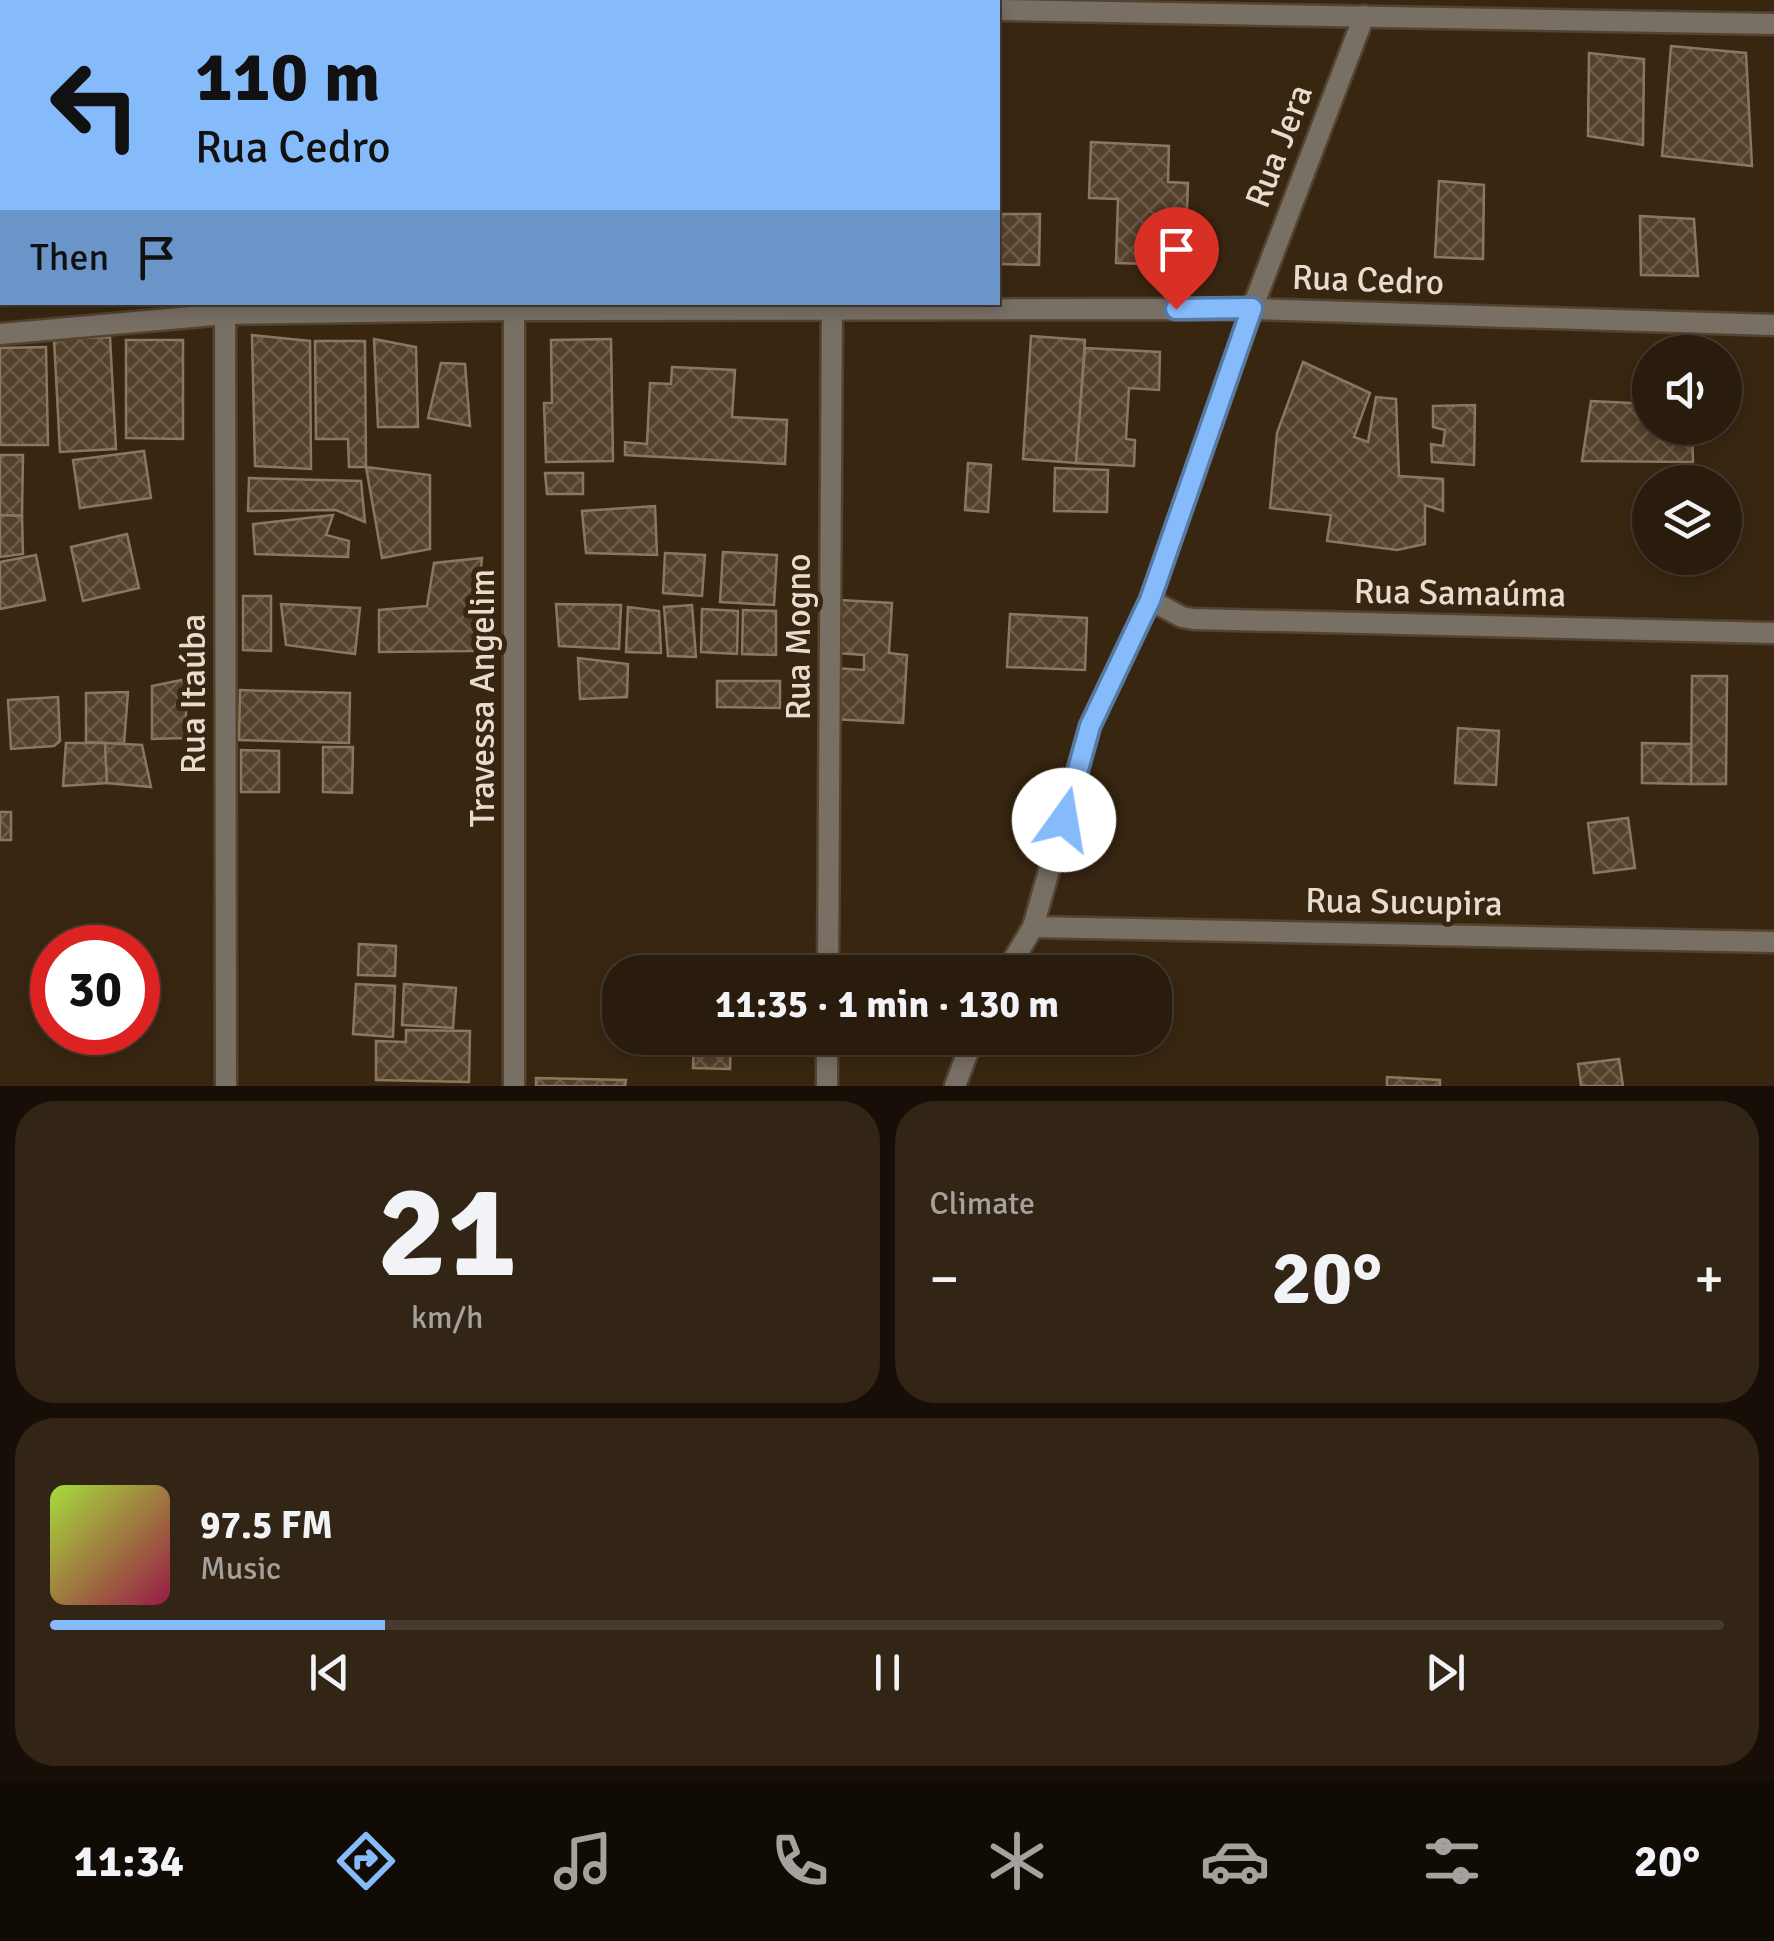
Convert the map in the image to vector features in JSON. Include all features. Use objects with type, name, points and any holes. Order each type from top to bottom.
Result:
[{"type":"street","points":[[1000,10],[1774,24]]},
{"type":"street","name":"Rua Jera","points":[[1016,955],[1032,927],[1090,726],[1150,600],[1252,308],[1364,16]]},
{"type":"street","name":"Rua Mogno","points":[[828,955],[832,306]]},
{"type":"street","name":"Rua Cedro","points":[[0,334],[225,308],[1252,308],[1774,325]]},
{"type":"street","name":"Rua Itaúba","points":[[225,308],[226,1086]]},
{"type":"street","name":"Travessa Angelim","points":[[514,310],[514,1086]]},
{"type":"street","name":"Rua Samaúma","points":[[1150,600],[1193,619],[1774,633]]},
{"type":"street","name":"Rua Sucupira","points":[[1032,927],[1774,942]]},
{"type":"street","points":[[827,1086],[828,1055]]},
{"type":"street","points":[[955,1086],[967,1055]]},
{"type":"building","points":[[1671,46],[1746,53],[1752,166],[1662,156]]},
{"type":"building","points":[[1589,53],[1644,59],[1643,145],[1588,136]]},
{"type":"building","points":[[1091,142],[1169,146],[1168,182],[1188,183],[1185,265],[1116,263],[1118,199],[1089,198]]},
{"type":"building","points":[[1439,181],[1484,185],[1483,259],[1435,257]]},
{"type":"building","points":[[1000,214],[1040,214],[1039,265],[1000,264]]},
{"type":"building","points":[[1640,216],[1694,219],[1698,276],[1641,275]]},
{"type":"building","points":[[252,335],[310,341],[311,469],[255,466]]},
{"type":"building","points":[[1031,336],[1085,340],[1076,463],[1023,459]]},
{"type":"building","points":[[110,337],[116,449],[60,452],[54,339]]},
{"type":"building","points":[[374,339],[416,347],[418,427],[378,427]]},
{"type":"building","points":[[611,339],[613,461],[546,462],[544,403],[552,403],[551,340]]},
{"type":"building","points":[[126,340],[183,340],[183,439],[126,438]]},
{"type":"building","points":[[315,341],[365,341],[366,467],[349,467],[348,439],[316,439]]},
{"type":"building","points":[[46,347],[48,445],[0,445],[0,348]]},
{"type":"building","points":[[1085,348],[1160,352],[1159,390],[1129,388],[1126,439],[1135,440],[1134,466],[1076,463]]},
{"type":"building","points":[[1303,362],[1370,393],[1354,437],[1368,442],[1376,397],[1396,399],[1399,476],[1443,479],[1443,511],[1425,505],[1425,544],[1397,550],[1327,541],[1331,515],[1270,508],[1277,433]]},
{"type":"building","points":[[441,363],[465,364],[470,426],[428,418]]},
{"type":"building","points":[[672,367],[735,370],[732,417],[787,420],[785,464],[625,455],[625,442],[647,444],[650,383],[671,384]]},
{"type":"building","points":[[1591,401],[1632,403],[1632,445],[1692,445],[1693,462],[1582,461]]},
{"type":"building","points":[[1475,405],[1474,465],[1432,462],[1431,444],[1443,446],[1445,430],[1433,427],[1433,406]]},
{"type":"building","points":[[144,451],[151,498],[80,508],[73,460]]},
{"type":"building","points":[[0,455],[23,455],[22,516],[0,515]]},
{"type":"building","points":[[968,463],[991,465],[988,512],[965,510]]},
{"type":"building","points":[[366,467],[430,475],[430,549],[382,558]]},
{"type":"building","points":[[1055,468],[1108,470],[1107,512],[1054,511]]},
{"type":"building","points":[[545,473],[583,473],[583,494],[547,494]]},
{"type":"building","points":[[249,478],[361,481],[365,522],[336,510],[248,511]]},
{"type":"building","points":[[655,506],[657,555],[586,553],[582,511]]},
{"type":"building","points":[[0,515],[22,516],[23,554],[0,557]]},
{"type":"building","points":[[333,515],[326,535],[349,541],[348,557],[255,554],[253,524]]},
{"type":"building","points":[[127,534],[139,588],[83,601],[71,547]]},
{"type":"building","points":[[723,552],[777,555],[774,605],[720,602]]},
{"type":"building","points":[[665,553],[705,555],[702,596],[663,593]]},
{"type":"building","points":[[36,555],[45,600],[0,609],[0,562]]},
{"type":"building","points":[[482,558],[473,651],[379,652],[379,610],[427,606],[434,563]]},
{"type":"building","points":[[243,596],[271,596],[271,651],[243,650]]},
{"type":"building","points":[[840,600],[892,603],[889,653],[907,655],[903,723],[833,719],[835,668],[864,670],[864,655],[837,653]]},
{"type":"building","points":[[281,604],[360,608],[355,654],[286,645]]},
{"type":"building","points":[[556,604],[621,605],[619,649],[559,646]]},
{"type":"building","points":[[692,605],[696,657],[668,656],[664,607]]},
{"type":"building","points":[[628,607],[659,611],[661,653],[626,652]]},
{"type":"building","points":[[702,609],[738,611],[737,654],[701,652]]},
{"type":"building","points":[[743,610],[776,611],[776,655],[742,654]]},
{"type":"building","points":[[1010,614],[1087,618],[1085,670],[1007,667]]},
{"type":"building","points":[[578,658],[628,664],[627,697],[580,699]]},
{"type":"building","points":[[1692,676],[1727,676],[1726,784],[1691,784]]},
{"type":"building","points":[[186,679],[186,738],[152,739],[152,686]]},
{"type":"building","points":[[717,681],[780,681],[780,708],[717,707]]},
{"type":"building","points":[[240,690],[350,693],[349,743],[239,740]]},
{"type":"building","points":[[128,692],[124,744],[86,742],[86,693]]},
{"type":"building","points":[[58,697],[60,741],[54,746],[11,749],[8,700]]},
{"type":"building","points":[[1458,728],[1499,731],[1496,785],[1455,783]]},
{"type":"building","points":[[66,743],[105,743],[107,783],[63,786]]},
{"type":"building","points":[[105,743],[142,745],[151,787],[107,783]]},
{"type":"building","points":[[1642,743],[1691,744],[1691,784],[1642,783]]},
{"type":"building","points":[[323,747],[353,747],[352,793],[323,792]]},
{"type":"building","points":[[241,750],[279,751],[279,792],[241,792]]},
{"type":"building","points":[[0,812],[11,812],[11,840],[0,840]]},
{"type":"building","points":[[1628,818],[1635,868],[1594,873],[1588,823]]},
{"type":"building","points":[[359,944],[396,946],[395,976],[358,975]]},
{"type":"building","points":[[356,984],[395,986],[393,1037],[353,1034]]},
{"type":"building","points":[[404,984],[456,988],[453,1028],[402,1025]]},
{"type":"building","points":[[406,1030],[470,1031],[469,1082],[376,1080],[376,1041],[406,1042]]},
{"type":"building","points":[[693,1055],[730,1055],[730,1069],[693,1068]]},
{"type":"building","points":[[1619,1059],[1623,1086],[1581,1086],[1578,1064]]},
{"type":"building","points":[[1387,1077],[1440,1080],[1440,1086],[1387,1086]]},
{"type":"building","points":[[536,1078],[626,1080],[625,1086],[536,1086]]},
{"type":"route","points":[[1064,820],[1090,726],[1150,600],[1252,308],[1176,309]]}]
